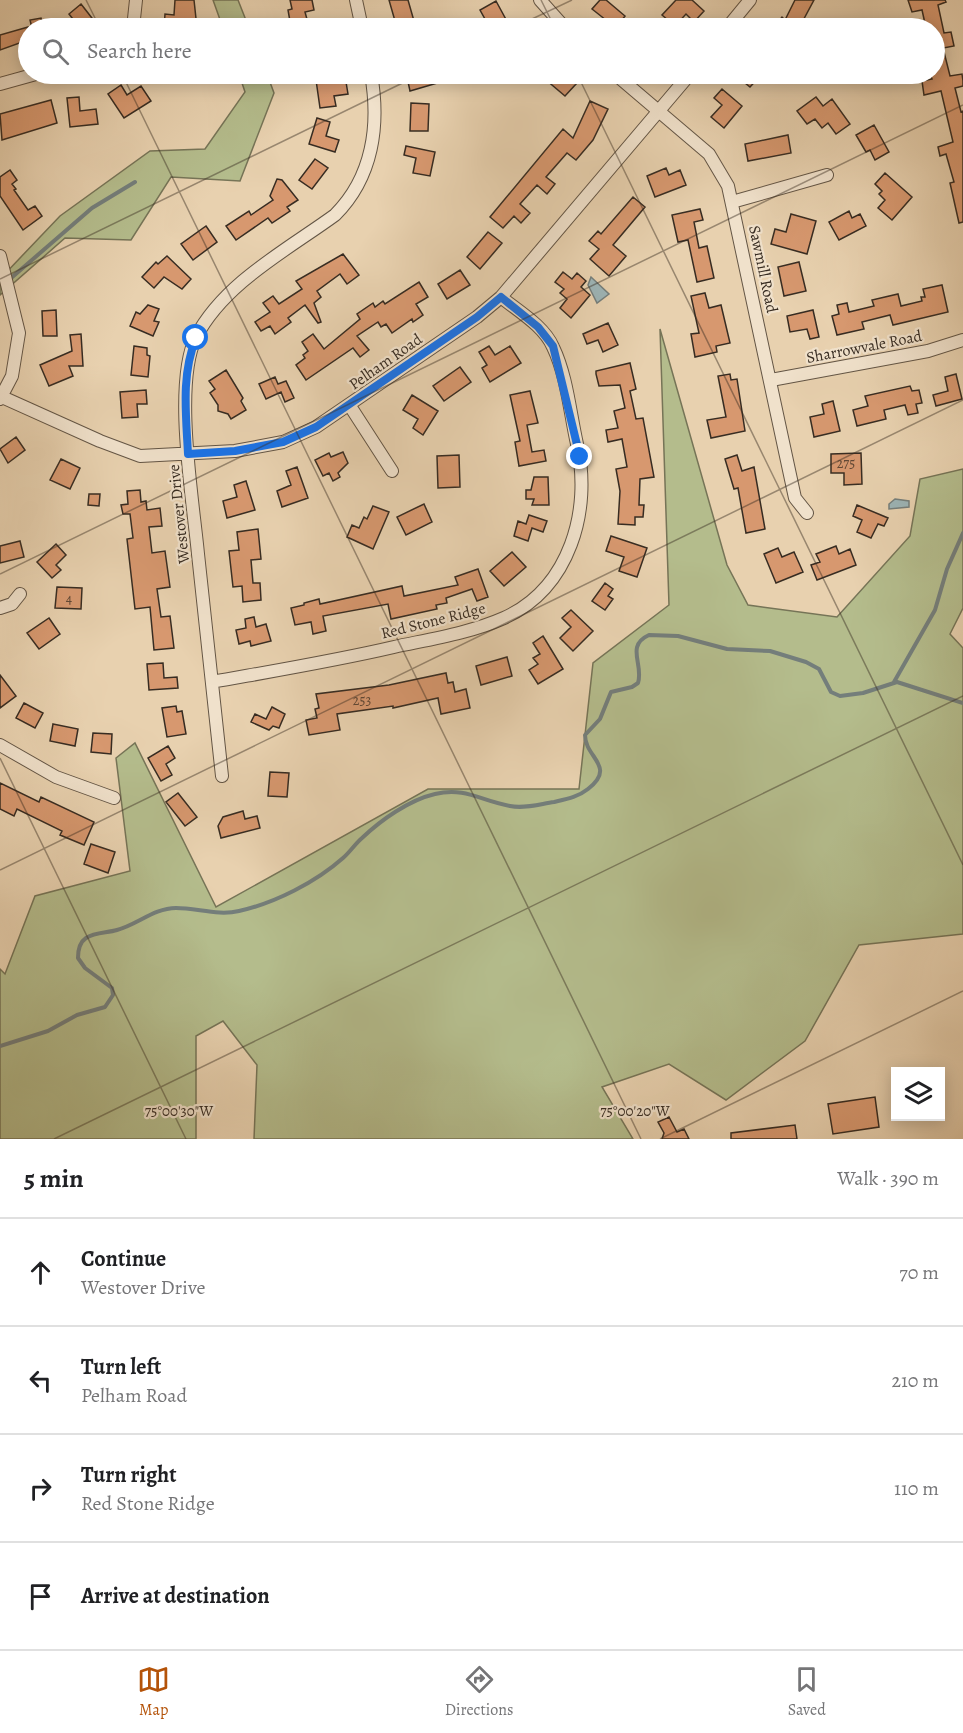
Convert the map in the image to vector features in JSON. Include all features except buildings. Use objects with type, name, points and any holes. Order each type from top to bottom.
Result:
[{"type":"street","points":[[134,18],[135,0]]},
{"type":"street","points":[[356,0],[360,18]]},
{"type":"street","points":[[540,0],[556,18]]},
{"type":"street","points":[[735,18],[750,0]]},
{"type":"street","points":[[0,84],[18,79]]},
{"type":"street","name":"Westover Drive","points":[[222,776],[188,454],[185,382],[189,356],[196,338],[224,299],[335,215],[351,200],[373,144],[375,116],[371,84]]},
{"type":"street","name":"Sawmill Road","points":[[627,84],[709,154],[719,168],[732,202],[795,498],[807,513]]},
{"type":"street","name":"Pelham Road","points":[[1,398],[140,456],[235,451],[283,442],[316,427],[350,406],[477,317],[501,297],[682,84]]},
{"type":"street","points":[[732,202],[827,175]]},
{"type":"street","points":[[0,256],[19,333],[12,376],[1,398]]},
{"type":"street","name":"Red Stone Ridge","points":[[212,682],[343,659],[476,628],[506,617],[533,598],[554,575],[572,546],[580,513],[582,485],[580,457],[553,346],[538,327],[501,297]]},
{"type":"street","name":"Sharrowvale Road","points":[[771,380],[928,351],[963,340]]},
{"type":"street","points":[[350,406],[392,471]]},
{"type":"street","points":[[0,608],[12,604],[20,594]]},
{"type":"street","points":[[0,745],[56,777],[114,798]]},
{"type":"green space","points":[[213,0],[238,0],[245,18],[219,18]]},
{"type":"green space","points":[[242,84],[271,84],[274,93],[240,181],[171,177],[131,240],[65,238],[0,295],[0,279],[60,216],[150,151],[205,149],[245,92]]},
{"type":"green space","points":[[660,329],[727,565],[748,605],[837,617],[910,536],[920,479],[963,469],[963,608],[950,634],[963,648],[963,934],[859,945],[805,1041],[726,1100],[669,1064],[602,1087],[633,1139],[254,1139],[257,1065],[223,1021],[196,1036],[196,1139],[0,1139],[0,969],[5,974],[35,896],[130,871],[116,758],[135,743],[216,907],[428,789],[579,789],[593,663],[669,605]]},
{"type":"water","points":[[591,277],[609,294],[597,303],[588,285]]},
{"type":"water","points":[[895,499],[909,501],[909,507],[889,509],[889,504]]},
{"type":"waterway","points":[[10,279],[92,208],[135,182]]},
{"type":"waterway","points":[[894,682],[935,610],[947,569],[963,533]]},
{"type":"waterway","points":[[0,1046],[48,1031],[77,1015],[105,1007],[113,995],[112,988],[85,968],[78,958],[81,944],[90,936],[124,928],[168,909],[231,912],[267,903],[308,883],[332,867],[346,856],[359,840],[396,812],[415,801],[435,794],[465,793],[500,804],[521,807],[563,800],[584,792],[600,774],[600,768],[586,743],[585,735],[600,719],[611,692],[632,687],[638,683],[638,644],[649,635],[678,636],[727,649],[770,651],[806,662],[819,669],[831,692],[840,696],[863,693],[897,682],[963,703]]},
{"type":"route","points":[[196,338],[189,356],[185,382],[188,454],[235,451],[283,442],[316,427],[350,406],[477,317],[501,297],[538,327],[553,346],[580,457]]}]
